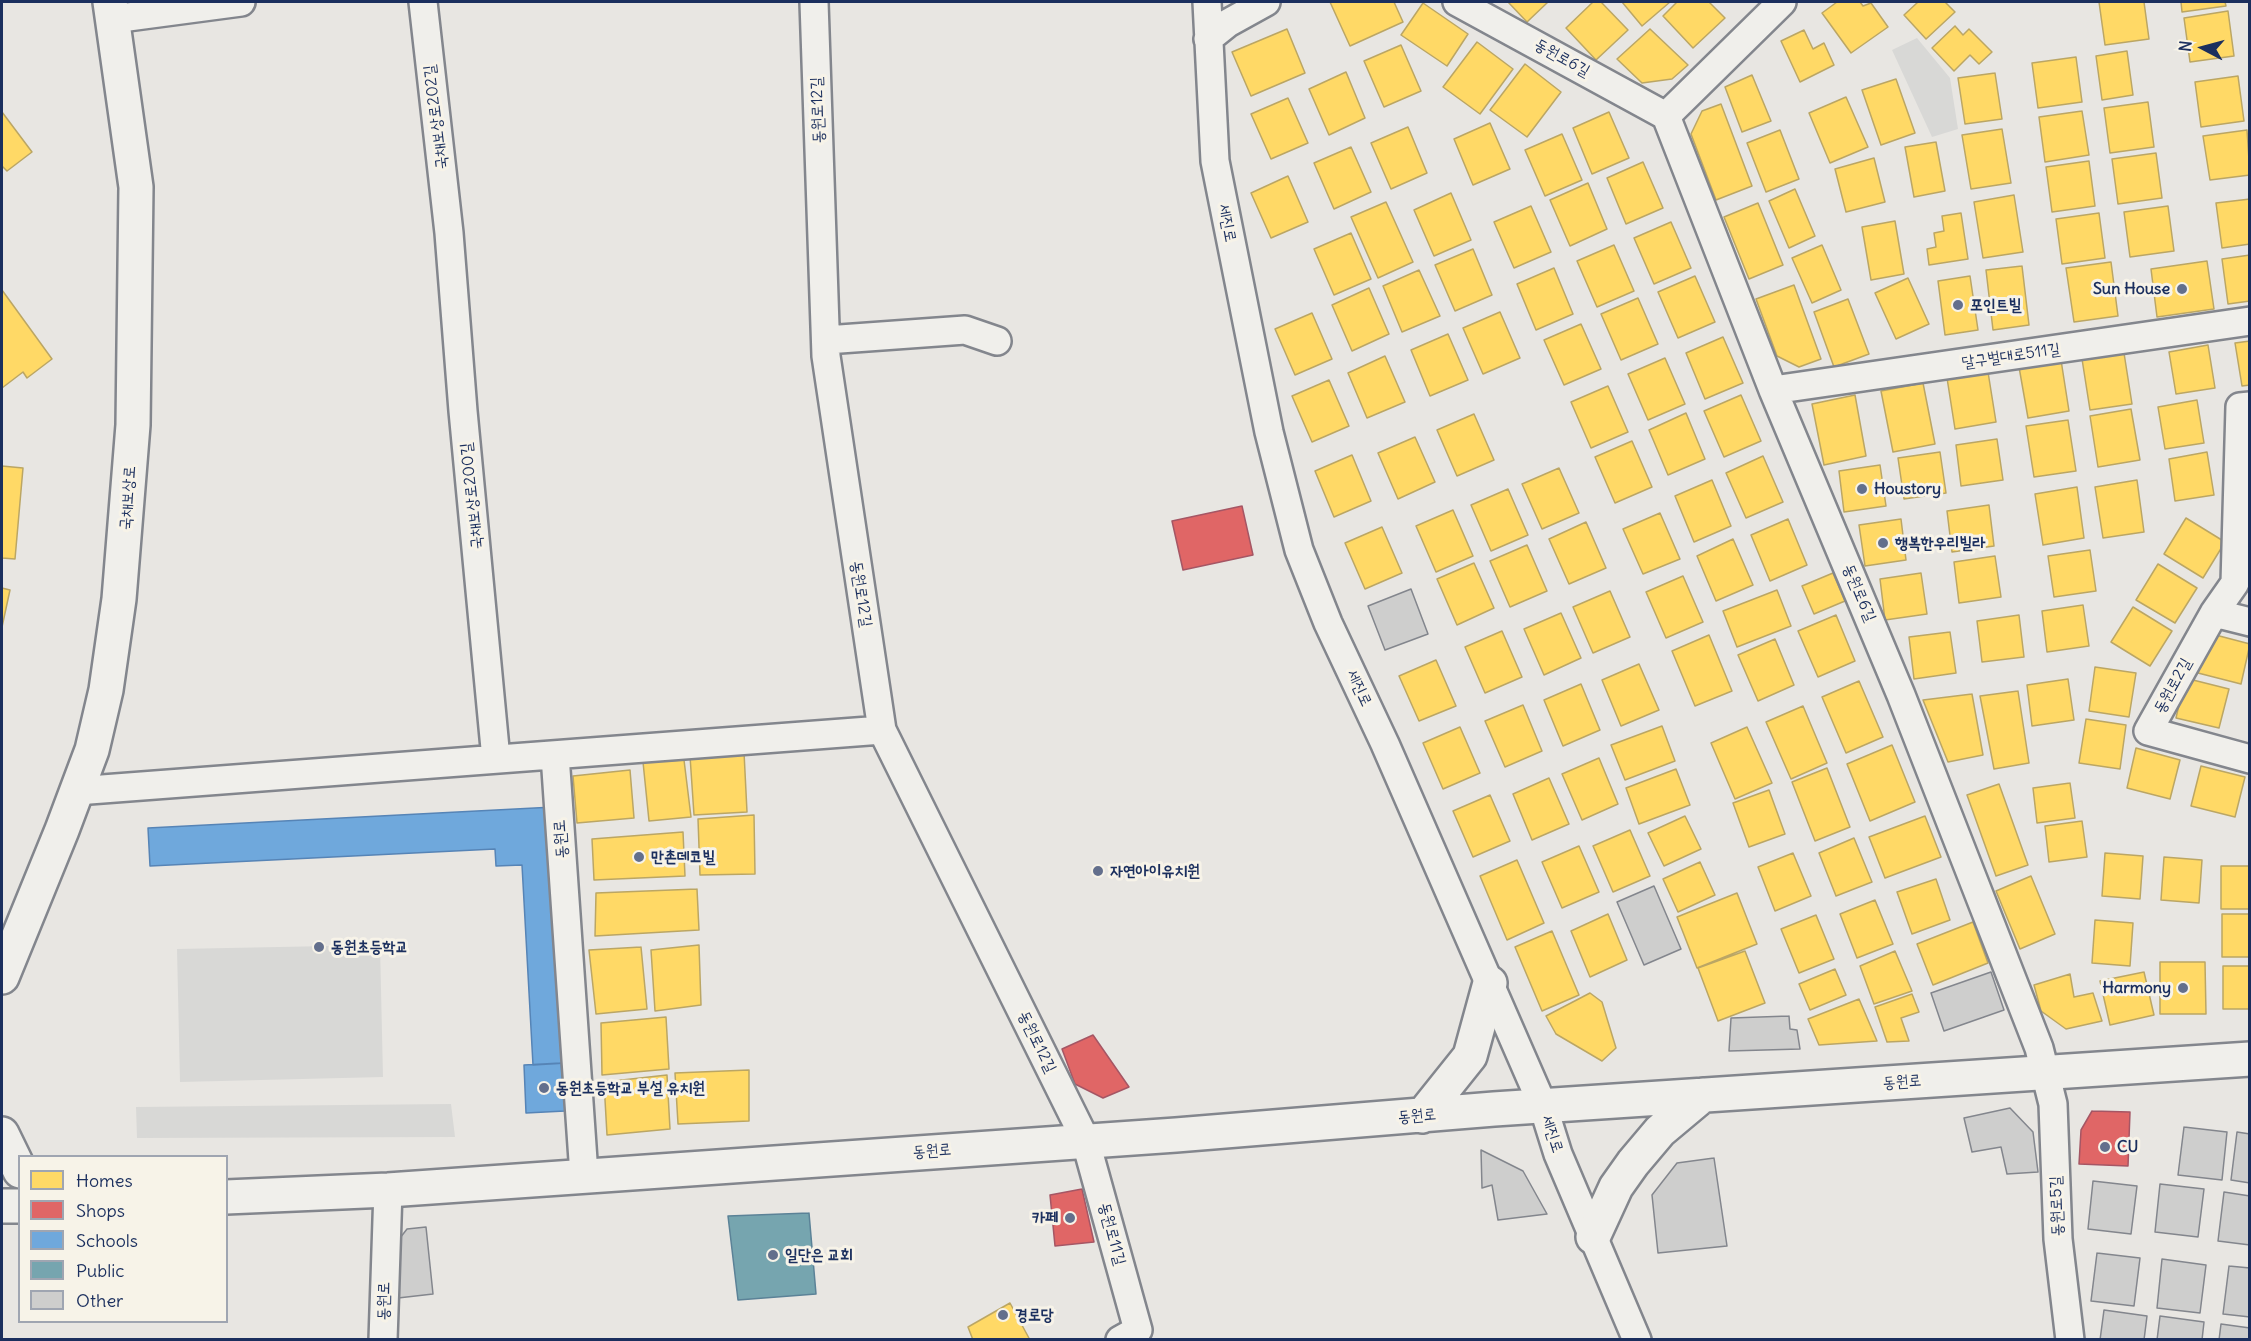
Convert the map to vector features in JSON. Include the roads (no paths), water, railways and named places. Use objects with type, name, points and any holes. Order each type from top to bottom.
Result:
[{"type":"main road","name":"국채보상로","points":[[2,977],[92,750],[107,679],[119,599],[133,425],[136,187],[112,10]]},
{"type":"main road","points":[[1422,1116],[1470,1056],[1490,983]]},
{"type":"main road","name":"동원로","points":[[228,1197],[388,1190],[1542,1106],[2250,1059]]},
{"type":"main road","points":[[1593,1237],[1616,1187],[1633,1163],[1660,1131],[1704,1095]]},
{"type":"main road","points":[[2,1134],[9,1154],[18,1168]]},
{"type":"main road","points":[[2,1206],[18,1206]]},
{"type":"street","points":[[112,10],[241,2]]},
{"type":"street","name":"국채보상로202길","points":[[423,2],[449,233]]},
{"type":"street","name":"동원로12길","points":[[814,2],[826,340],[882,730],[1085,1139]]},
{"type":"street","name":"세진로","points":[[1207,2],[1215,161],[1269,432],[1299,550],[1328,623],[1385,744],[1490,983],[1542,1106],[1558,1154],[1637,1340]]},
{"type":"street","points":[[1208,39],[1228,23],[1266,2]]},
{"type":"street","name":"동원로6길","points":[[1457,2],[1666,116],[1773,390],[1894,677],[2012,975],[2046,1073]]},
{"type":"street","points":[[1666,116],[1782,2]]},
{"type":"street","name":"국채보상로200길","points":[[449,233],[463,411],[496,759]]},
{"type":"street","name":"달구벌대로511길","points":[[1773,390],[2250,321]]},
{"type":"street","points":[[826,340],[965,330],[998,341]]},
{"type":"street","points":[[2250,406],[2241,407],[2235,583],[2214,612],[2250,622]]},
{"type":"street","name":"동원로2길","points":[[2214,612],[2148,731],[2250,759]]},
{"type":"street","points":[[76,791],[882,730]]},
{"type":"street","name":"동원로","points":[[555,755],[584,1175]]},
{"type":"street","name":"동원로5길","points":[[2046,1073],[2053,1104],[2058,1239],[2070,1340]]},
{"type":"street","name":"동원로11길","points":[[1085,1139],[1133,1336]]},
{"type":"street","name":"동원로","points":[[383,1340],[388,1190]]},
{"type":"place","name":"Sun House","points":[[2182,289]]},
{"type":"place","name":"포인트빌","points":[[1958,305]]},
{"type":"place","name":"Houstory","points":[[1862,489]]},
{"type":"place","name":"행복한우리빌라","points":[[1883,543]]},
{"type":"place","name":"만촌데코빌","points":[[639,857]]},
{"type":"place","name":"자연아이유치원","points":[[1098,871]]},
{"type":"place","name":"동원초등학교","points":[[319,947]]},
{"type":"place","name":"Harmony","points":[[2183,988]]},
{"type":"place","name":"동원초등학교 부설 유치원","points":[[544,1088]]},
{"type":"place","name":"CU","points":[[2105,1147]]},
{"type":"place","name":"카페","points":[[1070,1218]]},
{"type":"place","name":"일단은 교회","points":[[773,1255]]},
{"type":"place","name":"경로당","points":[[1003,1315]]}]
